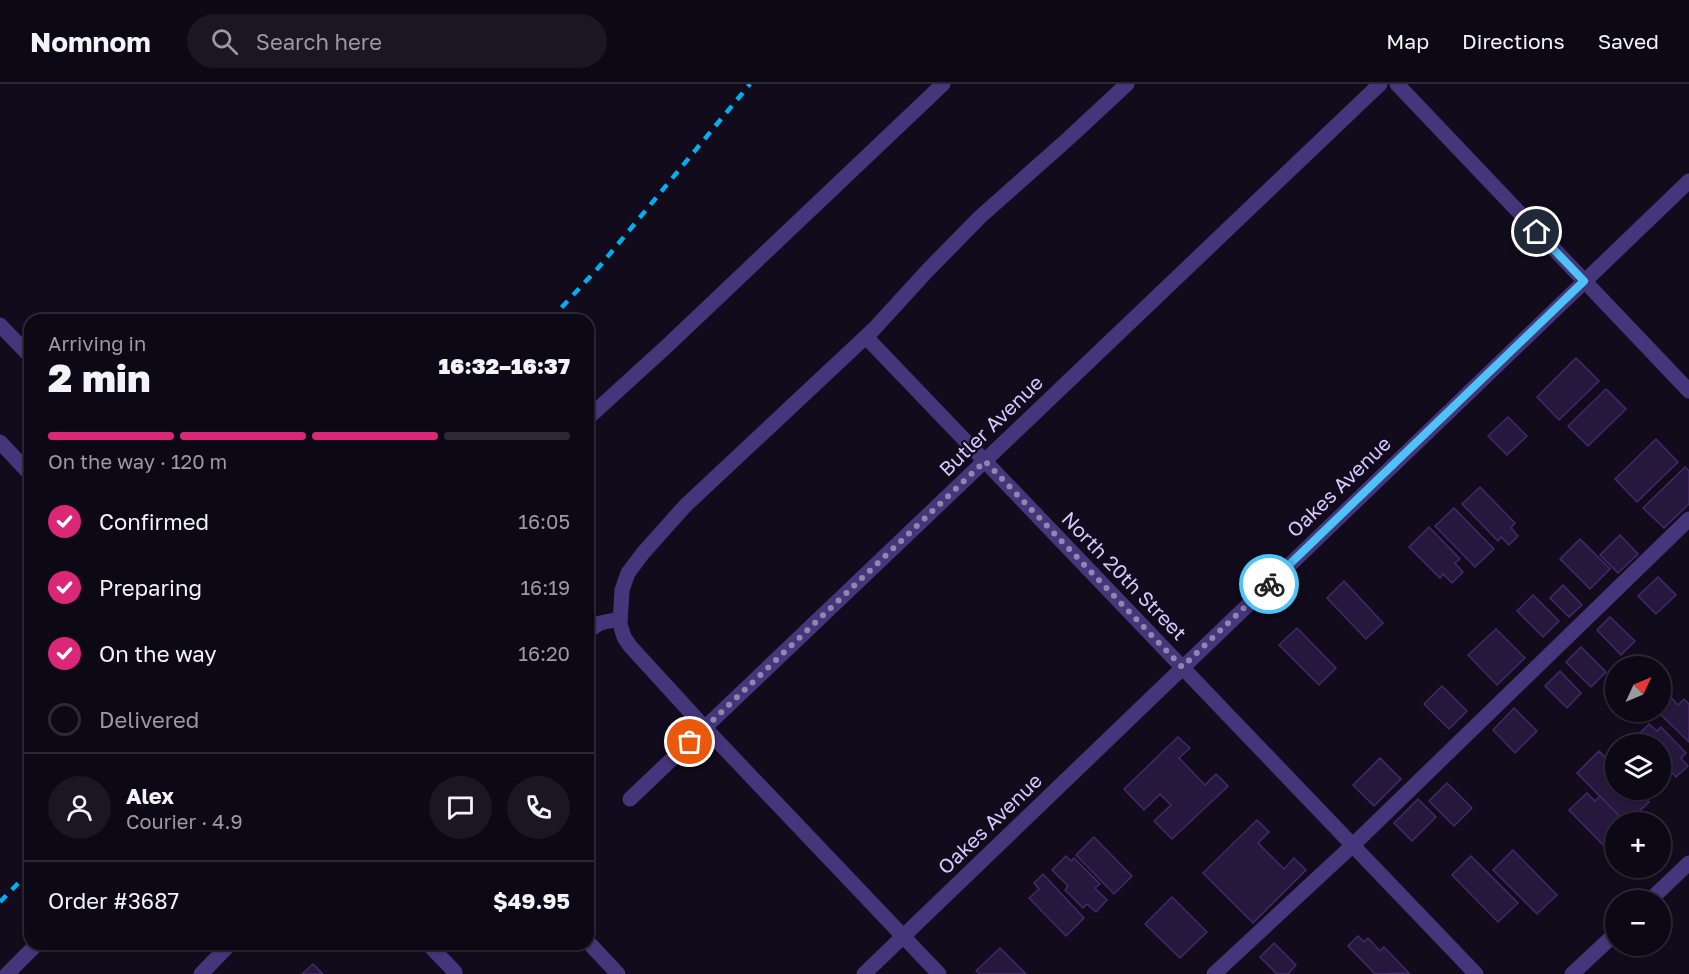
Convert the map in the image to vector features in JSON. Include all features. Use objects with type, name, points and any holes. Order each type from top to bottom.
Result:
[{"type":"street","points":[[594,413],[943,84]]},
{"type":"street","points":[[939,974],[630,646],[624,637],[620,619],[622,590],[628,573],[643,553],[685,506],[866,337],[980,217],[1126,84]]},
{"type":"street","name":"Butler Avenue","points":[[630,799],[1380,84]]},
{"type":"street","points":[[1397,84],[1689,391]]},
{"type":"street","name":"Oakes Avenue","points":[[864,974],[1689,181]]},
{"type":"street","points":[[0,325],[24,350]]},
{"type":"street","name":"North 20th Street","points":[[866,337],[1476,974]]},
{"type":"street","points":[[0,442],[24,468]]},
{"type":"street","points":[[1214,974],[1353,845],[1689,519]]},
{"type":"street","points":[[594,627],[600,623],[620,619]]},
{"type":"street","points":[[1660,890],[1689,862]]},
{"type":"street","points":[[1572,974],[1605,943]]},
{"type":"street","points":[[594,948],[618,974]]},
{"type":"street","points":[[7,974],[31,950]]},
{"type":"street","points":[[201,974],[224,950]]},
{"type":"street","points":[[433,950],[454,973]]},
{"type":"building","points":[[1576,358],[1599,381],[1559,420],[1537,397]]},
{"type":"building","points":[[1606,389],[1626,409],[1588,446],[1568,426]]},
{"type":"building","points":[[1508,417],[1527,436],[1507,455],[1488,436]]},
{"type":"building","points":[[1656,439],[1678,462],[1637,502],[1615,479]]},
{"type":"building","points":[[1685,467],[1689,471],[1689,504],[1664,528],[1643,508]]},
{"type":"building","points":[[1480,487],[1515,523],[1511,528],[1518,536],[1509,545],[1501,537],[1498,541],[1462,504]]},
{"type":"building","points":[[1454,508],[1494,549],[1475,567],[1435,526]]},
{"type":"building","points":[[1429,527],[1460,559],[1455,563],[1463,572],[1452,583],[1443,574],[1440,578],[1409,547]]},
{"type":"building","points":[[1620,535],[1638,554],[1618,573],[1600,555]]},
{"type":"building","points":[[1580,539],[1610,569],[1590,589],[1560,559]]},
{"type":"building","points":[[1658,577],[1676,595],[1656,614],[1638,596]]},
{"type":"building","points":[[1344,581],[1383,623],[1366,639],[1327,598]]},
{"type":"building","points":[[1563,585],[1582,605],[1569,617],[1550,598]]},
{"type":"building","points":[[1533,595],[1559,621],[1543,637],[1517,611]]},
{"type":"building","points":[[1610,617],[1635,641],[1621,655],[1597,630]]},
{"type":"building","points":[[1297,628],[1336,668],[1319,685],[1279,645]]},
{"type":"building","points":[[1496,629],[1525,658],[1497,685],[1468,655]]},
{"type":"building","points":[[1581,647],[1605,673],[1591,687],[1566,662]]},
{"type":"building","points":[[1560,671],[1581,693],[1567,708],[1545,686]]},
{"type":"building","points":[[1442,686],[1467,711],[1449,729],[1424,704]]},
{"type":"building","points":[[1671,697],[1678,705],[1684,699],[1689,704],[1689,742],[1668,722],[1671,722]]},
{"type":"building","points":[[1514,708],[1537,731],[1515,753],[1493,730]]},
{"type":"building","points":[[1649,724],[1657,731],[1661,727],[1668,734],[1639,734]]},
{"type":"building","points":[[1178,737],[1190,748],[1179,758],[1205,785],[1216,774],[1228,786],[1172,839],[1154,821],[1171,805],[1160,794],[1144,810],[1124,789]]},
{"type":"building","points":[[1671,737],[1686,753],[1681,758],[1688,766],[1676,777],[1671,772]]},
{"type":"building","points":[[1599,751],[1605,757],[1605,800],[1647,800],[1649,802],[1638,812],[1615,812],[1577,773]]},
{"type":"building","points":[[1380,758],[1401,779],[1374,806],[1353,785]]},
{"type":"building","points":[[1447,783],[1472,808],[1454,826],[1429,801]]},
{"type":"building","points":[[1587,793],[1595,801],[1600,796],[1615,812],[1605,812],[1605,845],[1604,846],[1569,810]]},
{"type":"building","points":[[1418,799],[1436,817],[1412,841],[1394,823]]},
{"type":"building","points":[[1257,820],[1269,832],[1258,843],[1284,869],[1294,858],[1306,870],[1253,923],[1203,873]]},
{"type":"building","points":[[1094,837],[1132,876],[1114,894],[1076,855]]},
{"type":"building","points":[[1513,850],[1557,895],[1537,914],[1493,870]]},
{"type":"building","points":[[1066,856],[1071,861],[1074,858],[1100,884],[1095,888],[1107,900],[1096,912],[1087,904],[1083,908],[1065,890],[1068,886],[1052,870]]},
{"type":"building","points":[[1471,856],[1518,903],[1498,922],[1452,875]]},
{"type":"building","points":[[1043,874],[1084,918],[1066,936],[1029,898],[1039,889],[1034,883]]},
{"type":"building","points":[[1172,897],[1207,932],[1180,958],[1145,924]]},
{"type":"building","points":[[1358,936],[1364,942],[1368,938],[1380,951],[1384,947],[1409,973],[1375,974],[1348,946]]},
{"type":"building","points":[[1274,943],[1296,965],[1288,974],[1277,974],[1260,957]]},
{"type":"building","points":[[1000,948],[1026,974],[980,974],[976,971]]},
{"type":"building","points":[[313,964],[323,974],[302,974]]},
{"type":"railway","points":[[556,314],[599,267],[750,84]]},
{"type":"railway","points":[[0,902],[24,877]]},
{"type":"way so far","points":[[690,742],[985,461],[1182,667],[1269,584]]},
{"type":"route","points":[[1269,584],[1584,281],[1537,232]]}]
